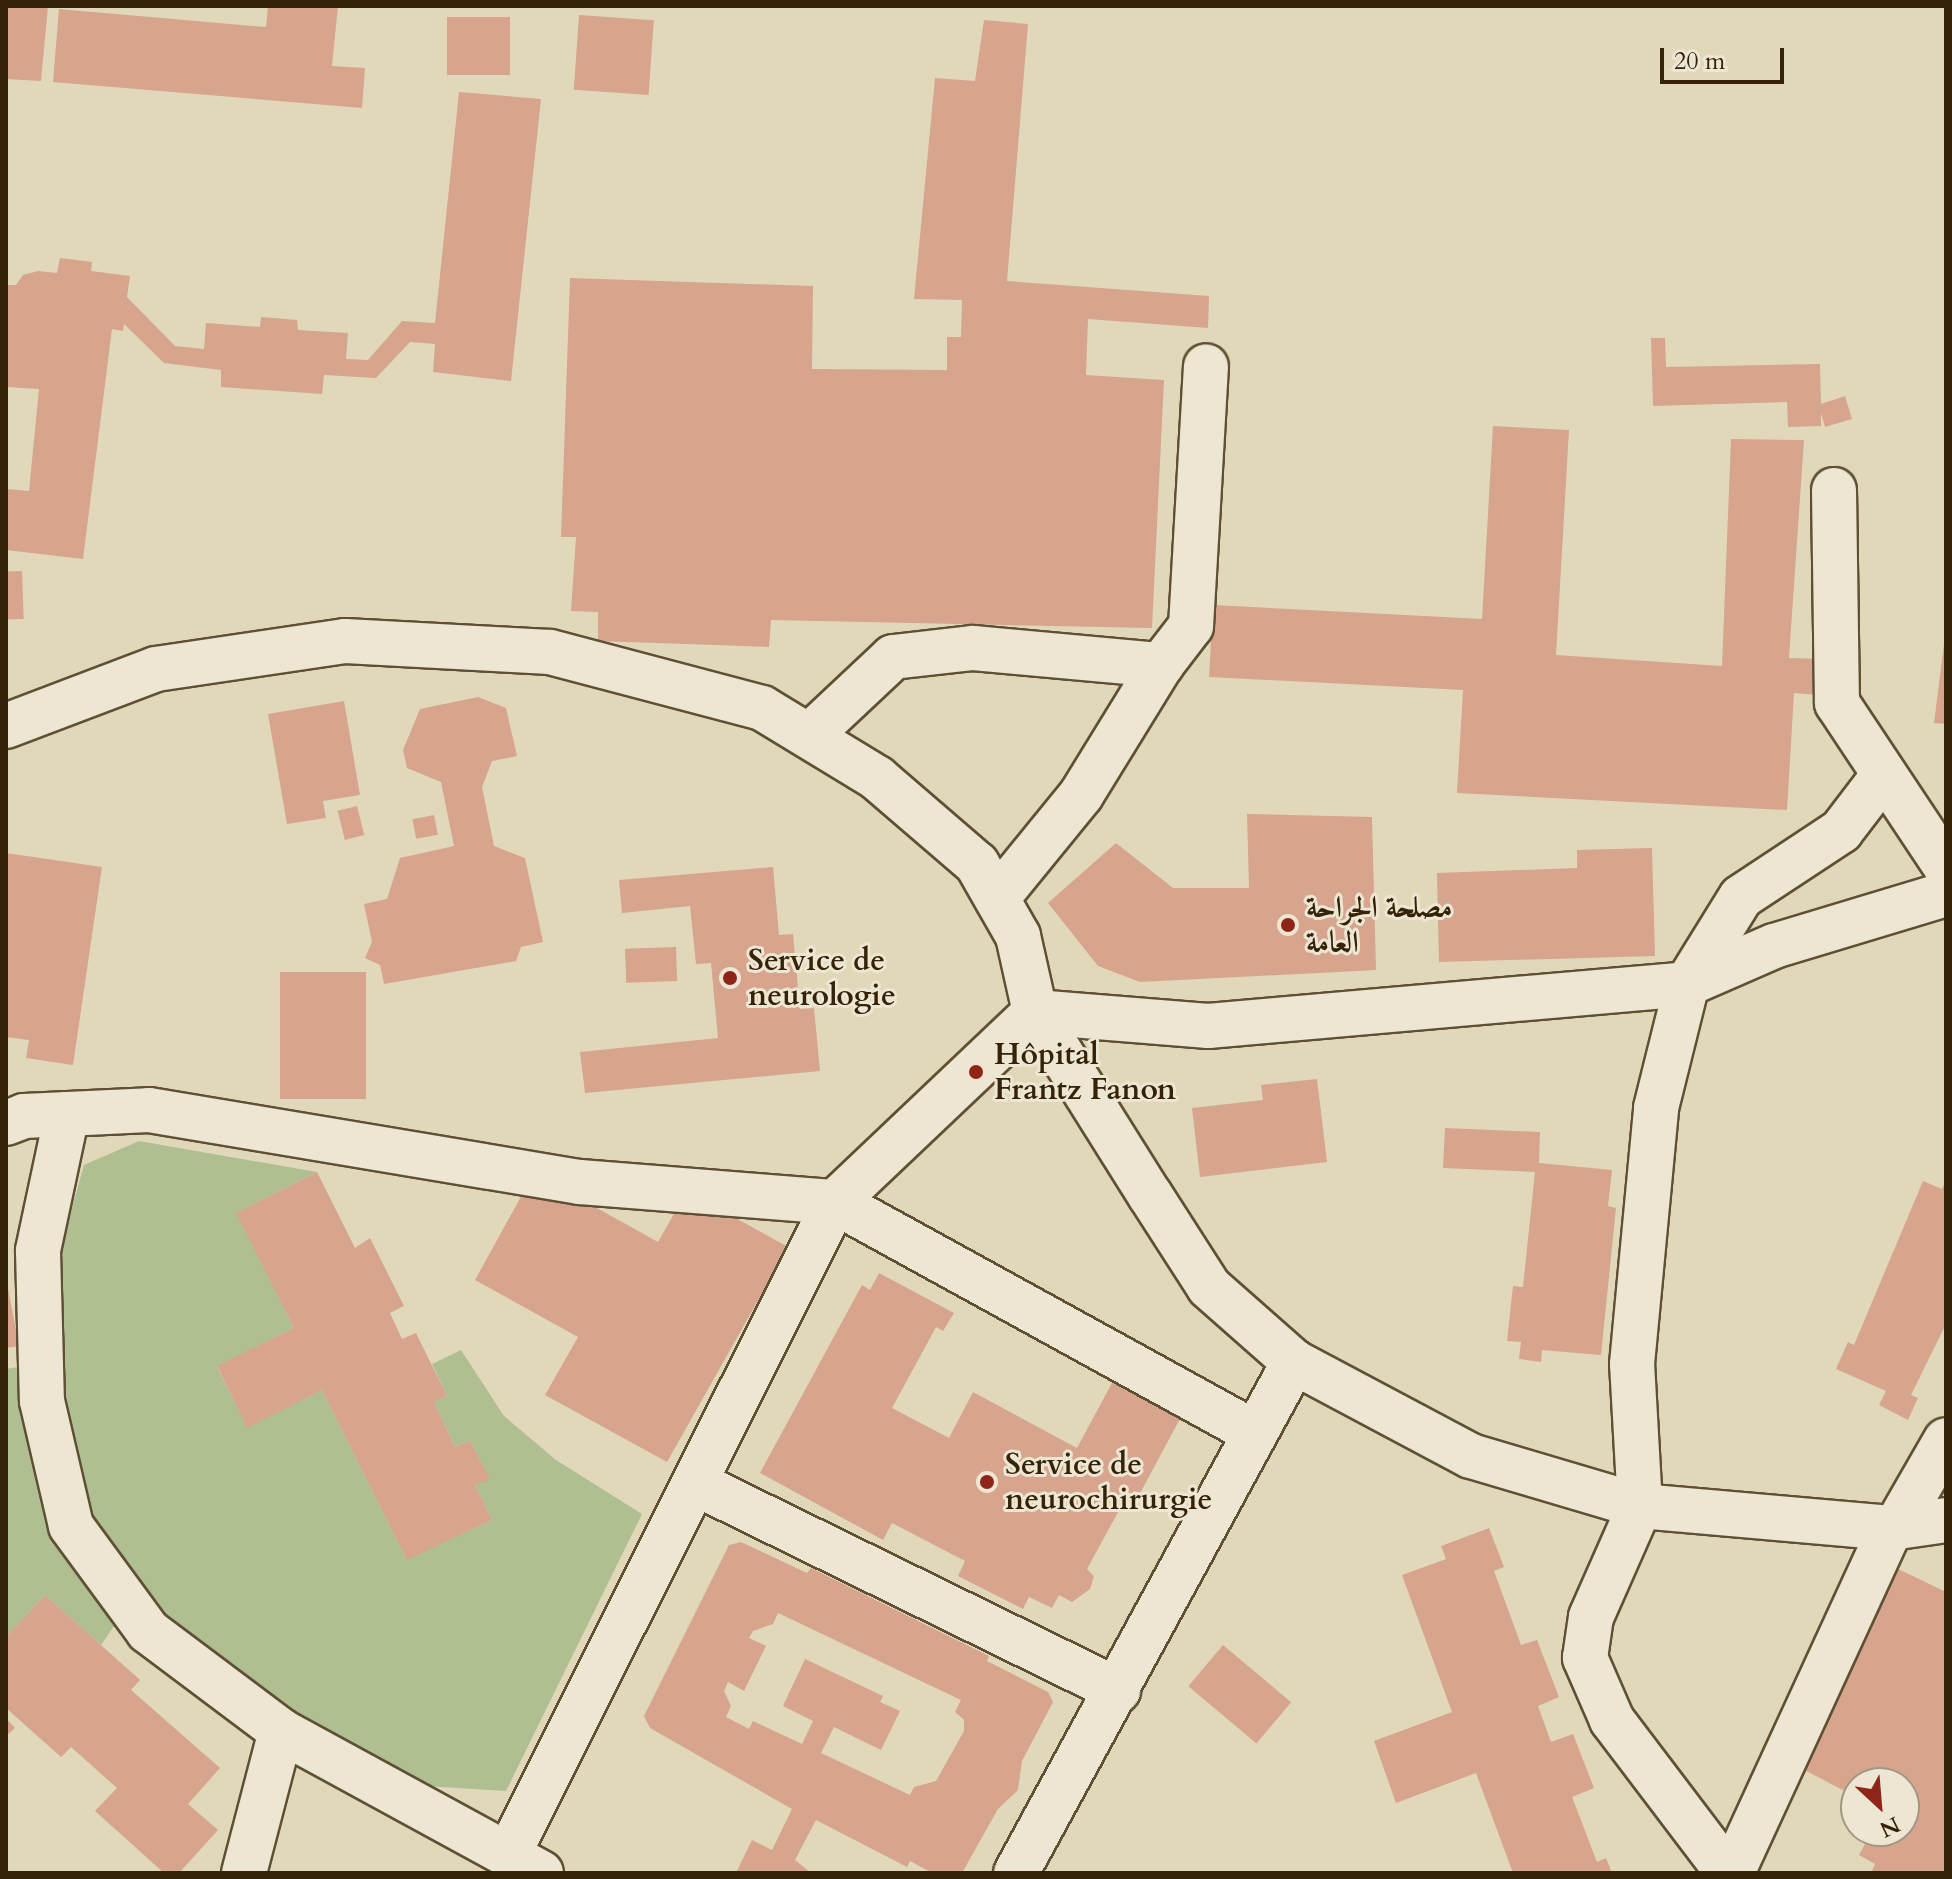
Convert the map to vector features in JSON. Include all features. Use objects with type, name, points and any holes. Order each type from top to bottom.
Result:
[{"type":"lane","points":[[997,898],[1081,795],[1161,665],[1191,626],[1206,366]]},
{"type":"lane","points":[[1834,490],[1837,703],[1946,867]]},
{"type":"lane","points":[[6,726],[156,669],[345,641],[550,652],[762,708],[877,778],[977,864],[1018,936],[1035,1012],[1209,1287],[1294,1362],[1471,1456],[1640,1506],[1893,1527],[1946,1520]]},
{"type":"lane","points":[[809,736],[893,657],[973,648],[1161,665]]},
{"type":"lane","points":[[1883,776],[1841,831],[1741,897],[1687,984],[1656,1108],[1632,1364],[1640,1506],[1591,1617],[1585,1658],[1612,1720],[1730,1873],[1893,1527],[1946,1440]]},
{"type":"lane","points":[[67,1114],[38,1251],[42,1401],[71,1526],[148,1631],[281,1731],[525,1864],[697,1484],[835,1202],[1035,1012],[1208,1026],[1687,984],[1774,946],[1946,894]]},
{"type":"lane","points":[[6,1123],[24,1116],[149,1110],[580,1182],[835,1202],[1255,1433]]},
{"type":"lane","points":[[1016,1873],[1294,1362]]},
{"type":"lane","points":[[697,1484],[1118,1690]]},
{"type":"lane","points":[[244,1873],[281,1731]]},
{"type":"green space","points":[[139,1141],[317,1172],[237,1213],[294,1328],[217,1367],[247,1427],[322,1390],[407,1559],[492,1520],[475,1485],[489,1478],[470,1441],[455,1447],[434,1402],[447,1396],[432,1364],[461,1350],[504,1416],[556,1460],[642,1514],[506,1791],[376,1783],[128,1606],[101,1645],[45,1595],[6,1637],[6,1369],[59,1360],[55,1269],[84,1165]]},
{"type":"building","points":[[6,6],[48,6],[41,81],[6,79]]},
{"type":"building","points":[[268,6],[338,6],[332,66],[365,68],[362,108],[53,82],[59,9],[266,27]]},
{"type":"building","points":[[579,15],[654,20],[649,95],[574,90]]},
{"type":"building","points":[[447,17],[510,17],[510,75],[447,75]]},
{"type":"building","points":[[984,20],[1028,24],[1007,281],[1209,296],[1208,328],[1088,319],[1086,375],[1164,380],[1152,628],[771,620],[769,647],[598,641],[598,612],[571,611],[576,537],[561,537],[570,278],[813,286],[812,369],[947,370],[947,337],[961,337],[962,300],[914,299],[935,78],[975,81]]},
{"type":"building","points":[[459,92],[541,99],[511,381],[433,372],[435,344],[410,342],[376,378],[324,375],[322,394],[221,387],[221,370],[164,363],[124,324],[123,331],[112,329],[83,559],[6,550],[6,489],[29,491],[39,389],[6,387],[6,285],[16,285],[23,275],[38,271],[57,273],[60,258],[92,262],[91,271],[130,276],[127,297],[175,346],[204,349],[206,323],[260,327],[261,317],[297,320],[298,330],[348,333],[346,359],[368,360],[402,321],[435,323]]},
{"type":"building","points":[[1651,338],[1665,338],[1666,367],[1820,364],[1821,404],[1845,396],[1852,419],[1825,427],[1821,413],[1821,426],[1788,427],[1787,402],[1653,406]]},
{"type":"building","points":[[1493,426],[1569,430],[1556,655],[1722,666],[1731,439],[1804,440],[1789,658],[1821,659],[1818,695],[1794,693],[1787,810],[1457,793],[1463,690],[1209,677],[1213,605],[1482,619]]},
{"type":"building","points":[[22,571],[24,619],[8,620],[6,572]]},
{"type":"building","points":[[1946,644],[1946,724],[1934,723]]},
{"type":"building","points":[[478,697],[506,708],[517,756],[492,761],[482,787],[494,846],[525,858],[543,942],[521,947],[516,961],[384,984],[380,965],[365,958],[372,942],[364,904],[387,899],[400,858],[454,846],[441,782],[407,768],[403,750],[420,709]]},
{"type":"building","points":[[344,701],[360,795],[323,801],[326,818],[287,824],[268,714]]},
{"type":"building","points":[[357,806],[364,835],[345,840],[338,811]]},
{"type":"building","points":[[1247,814],[1372,817],[1376,970],[1140,982],[1098,966],[1048,903],[1116,843],[1173,888],[1249,888]]},
{"type":"building","points":[[434,815],[438,835],[416,839],[412,819]]},
{"type":"building","points":[[1652,848],[1655,956],[1439,962],[1437,873],[1577,868],[1577,850]]},
{"type":"building","points":[[6,853],[102,867],[73,1065],[26,1058],[29,1040],[6,1037]]},
{"type":"building","points":[[773,867],[779,935],[793,934],[800,1009],[814,1008],[820,1071],[585,1093],[580,1052],[718,1038],[711,963],[696,964],[690,906],[622,913],[619,880]]},
{"type":"building","points":[[676,947],[677,981],[626,983],[625,949]]},
{"type":"building","points":[[280,972],[366,972],[366,1099],[280,1099]]},
{"type":"building","points":[[1317,1079],[1327,1162],[1200,1177],[1192,1108],[1263,1100],[1261,1085]]},
{"type":"building","points":[[1445,1128],[1540,1132],[1539,1163],[1612,1170],[1608,1206],[1616,1208],[1601,1355],[1542,1350],[1541,1362],[1519,1359],[1521,1342],[1507,1341],[1513,1286],[1523,1287],[1535,1172],[1443,1168]]},
{"type":"building","points":[[317,1172],[355,1248],[370,1238],[404,1306],[390,1313],[402,1339],[416,1333],[447,1396],[434,1402],[455,1447],[470,1441],[490,1479],[475,1485],[492,1520],[407,1560],[322,1390],[247,1428],[217,1366],[294,1328],[236,1213]]},
{"type":"building","points":[[534,1173],[658,1242],[687,1191],[788,1247],[667,1462],[545,1395],[578,1337],[475,1280]]},
{"type":"building","points":[[1946,1180],[1946,1324],[1911,1395],[1918,1398],[1908,1420],[1879,1405],[1886,1391],[1836,1369],[1848,1342],[1854,1345],[1923,1181],[1942,1189]]},
{"type":"building","points":[[879,1273],[954,1313],[943,1331],[936,1327],[892,1408],[949,1438],[973,1392],[1077,1448],[1113,1381],[1181,1417],[1138,1497],[1129,1492],[1087,1569],[1094,1576],[1090,1589],[1072,1602],[1059,1595],[1052,1608],[1029,1597],[1023,1609],[958,1576],[965,1561],[892,1523],[883,1540],[760,1473],[862,1285],[870,1290]]},
{"type":"building","points":[[6,1278],[19,1346],[6,1348]]},
{"type":"building","points":[[1489,1528],[1504,1567],[1494,1571],[1521,1645],[1537,1640],[1559,1697],[1538,1706],[1551,1742],[1573,1734],[1594,1788],[1572,1797],[1597,1862],[1606,1858],[1612,1873],[1513,1873],[1476,1773],[1396,1803],[1374,1741],[1452,1712],[1402,1575],[1446,1559],[1441,1546]]},
{"type":"building","points":[[741,1542],[807,1573],[811,1568],[989,1656],[987,1661],[1048,1692],[1053,1702],[1022,1761],[1018,1790],[998,1809],[962,1873],[932,1873],[910,1861],[907,1867],[816,1820],[795,1860],[811,1873],[736,1873],[752,1840],[772,1850],[792,1809],[650,1728],[644,1716],[729,1545]],"holes":[[[778,1613],[961,1700],[955,1712],[964,1720],[964,1731],[936,1781],[914,1787],[910,1795],[821,1753],[834,1727],[881,1750],[900,1711],[880,1702],[883,1696],[805,1659],[783,1706],[813,1721],[802,1744],[753,1721],[749,1729],[726,1717],[731,1706],[724,1691],[728,1682],[744,1691],[766,1646],[749,1638],[753,1631],[773,1624]]]},
{"type":"building","points":[[1896,1568],[1946,1592],[1946,1873],[1871,1873],[1875,1864],[1859,1855],[1863,1847],[1920,1847],[1920,1767],[1840,1767],[1840,1789],[1795,1765]]},
{"type":"building","points":[[45,1595],[140,1680],[131,1690],[220,1768],[188,1804],[218,1830],[179,1873],[164,1873],[95,1811],[117,1788],[71,1747],[61,1757],[6,1708],[6,1637]]},
{"type":"building","points":[[1223,1645],[1291,1702],[1256,1744],[1188,1686]]},
{"type":"building","points":[[6,1718],[15,1728],[6,1736]]},
{"type":"place","name":"مصلحة الجراحة العامة","points":[[1288,925]]},
{"type":"place","name":"Service de neurologie","points":[[730,978]]},
{"type":"place","name":"Hôpital Frantz Fanon","points":[[976,1072]]},
{"type":"place","name":"Service de neurochirurgie","points":[[987,1482]]}]
